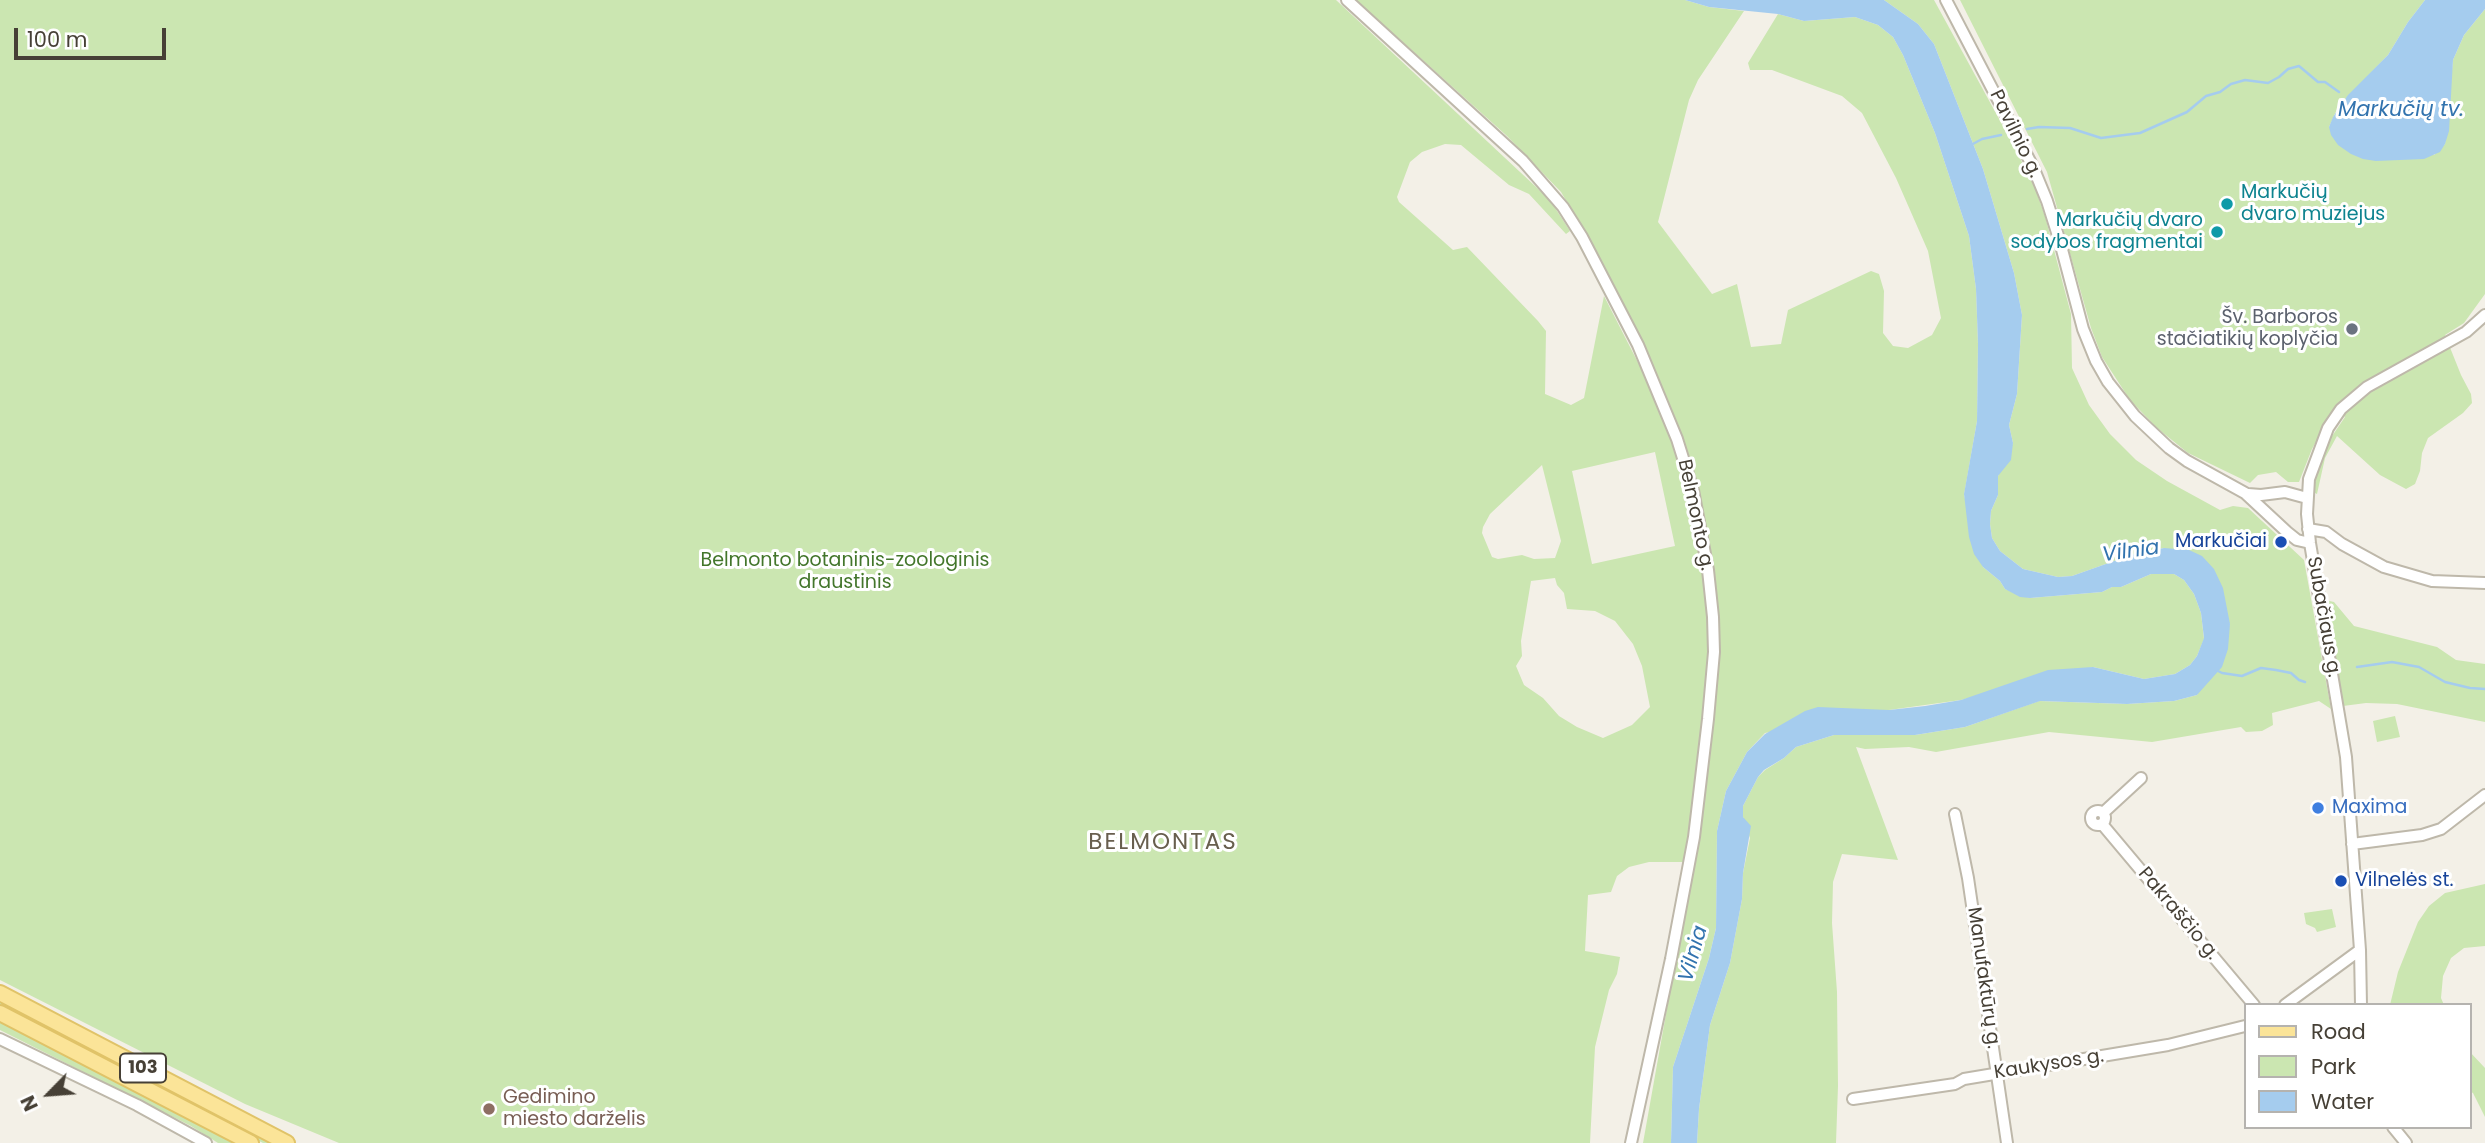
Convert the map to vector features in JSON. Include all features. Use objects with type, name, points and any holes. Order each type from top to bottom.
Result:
[{"type":"main road","name":"103","points":[[0,993],[287,1143]]},
{"type":"main road","name":"103","points":[[0,1013],[251,1143]]},
{"type":"street","name":"Belmonto g.","points":[[1347,0],[1523,161],[1563,207],[1582,237],[1638,345],[1677,439],[1693,490],[1708,570],[1713,617],[1714,652],[1708,719],[1692,850],[1632,1143]]},
{"type":"street","name":"Pavilnio g.","points":[[1946,0],[2033,167],[2060,242],[2083,329],[2108,382],[2135,416],[2169,448],[2245,493],[2267,511],[2287,533],[2298,541],[2310,543]]},
{"type":"street","name":"Subačiaus g.","points":[[2361,1003],[2360,950],[2346,757],[2308,529],[2309,479],[2328,428],[2341,409],[2367,387],[2466,332],[2485,315]]},
{"type":"street","name":"Pavilnio g.","points":[[2245,493],[2269,495],[2285,492],[2307,498]]},
{"type":"street","points":[[2267,511],[2266,502],[2269,495]]},
{"type":"street","points":[[2308,529],[2326,532],[2384,567],[2432,581],[2485,583]]},
{"type":"street","name":"Pakraščio g.","points":[[2141,778],[2103,819],[2252,1003]]},
{"type":"street","points":[[2352,844],[2441,830],[2485,795]]},
{"type":"street","name":"Manufaktūrų g.","points":[[1955,814],[1972,904],[2007,1143]]},
{"type":"street","points":[[2288,1003],[2360,950]]},
{"type":"street","name":"Kaukysos g.","points":[[1853,1099],[1955,1084],[1964,1079],[2168,1045],[2244,1026]]},
{"type":"street","points":[[0,1039],[136,1105],[206,1143]]},
{"type":"green space","name":"Belmonto botaninis-zoologinis draustinis","points":[[0,0],[1336,0],[1550,200],[1570,231],[1566,234],[1529,194],[1509,185],[1461,145],[1445,144],[1422,152],[1410,162],[1397,197],[1399,202],[1453,250],[1467,247],[1546,331],[1545,394],[1571,405],[1584,398],[1604,296],[1651,388],[1670,436],[1685,485],[1705,584],[1709,624],[1708,667],[1690,827],[1685,862],[1649,862],[1629,867],[1617,876],[1611,892],[1588,895],[1585,951],[1620,957],[1595,1047],[1590,1143],[339,1143],[245,1104],[0,980]],"holes":[[[1655,452],[1675,546],[1592,564],[1572,471]],[[1542,465],[1561,541],[1555,558],[1534,559],[1522,555],[1498,559],[1492,557],[1482,533],[1490,514]],[[1555,578],[1564,593],[1567,609],[1595,611],[1615,621],[1633,644],[1642,666],[1650,707],[1632,725],[1603,738],[1559,716],[1543,698],[1524,685],[1516,666],[1522,656],[1521,641],[1531,581]]]},
{"type":"green space","points":[[1356,0],[1685,0],[1709,7],[1744,11],[1698,80],[1689,100],[1658,222],[1712,294],[1737,284],[1751,347],[1781,344],[1788,310],[1871,271],[1879,274],[1884,291],[1883,333],[1893,346],[1908,348],[1932,335],[1941,318],[1928,251],[1896,178],[1862,113],[1842,96],[1772,70],[1750,70],[1748,63],[1778,14],[1804,21],[1855,17],[1878,25],[1893,37],[1903,55],[1935,133],[1969,236],[1976,289],[1977,421],[1964,495],[1983,567],[2000,581],[2005,589],[2030,598],[2102,592],[2151,574],[2174,574],[2184,580],[2194,594],[2201,613],[2204,639],[2197,656],[2190,665],[2175,674],[2144,679],[2093,667],[1961,700],[1765,733],[1747,752],[1726,791],[1717,831],[1716,928],[1709,958],[1673,1067],[1671,1143],[1643,1143],[1697,840],[1718,670],[1719,630],[1715,591],[1693,472],[1674,415],[1652,367],[1596,251],[1561,192],[1507,136]]},
{"type":"green space","points":[[1884,0],[1934,0],[2015,148],[2035,188],[2045,216],[2071,314],[2072,368],[2089,405],[2110,434],[2136,460],[2167,481],[2220,510],[2233,506],[2248,508],[2304,560],[2331,709],[2319,701],[2272,713],[2273,725],[2262,731],[2246,732],[2241,727],[2152,742],[2049,732],[1936,752],[1909,747],[1856,747],[1898,860],[1842,854],[1833,882],[1832,923],[1837,992],[1836,1143],[1697,1143],[1710,1025],[1730,963],[1742,899],[1743,873],[1750,838],[1743,817],[1743,806],[1758,777],[1765,770],[1796,747],[1834,735],[1915,735],[1965,727],[2039,701],[2127,704],[2174,701],[2197,695],[2230,624],[2164,548],[2134,554],[2072,576],[2058,577],[2023,569],[2000,551],[1992,538],[1991,511],[1998,495],[1998,476],[2013,443],[2009,425],[2017,394],[2022,315],[2014,273],[1983,169],[1934,44],[1918,24]]},
{"type":"green space","points":[[1960,0],[2425,0],[2388,55],[2338,107],[2329,127],[2434,155],[2445,144],[2453,60],[2464,35],[2485,9],[2485,294],[2464,323],[2445,335],[2471,394],[2472,403],[2463,413],[2428,438],[2415,484],[2406,489],[2380,475],[2337,436],[2325,458],[2317,494],[2313,492],[2319,464],[2328,442],[2345,417],[2337,409],[2327,421],[2312,449],[2299,482],[2288,482],[2276,472],[2258,475],[2250,483],[2188,453],[2157,428],[2130,400],[2102,357],[2091,328],[2047,172]]},
{"type":"green space","points":[[2325,600],[2334,602],[2354,626],[2437,647],[2456,660],[2485,664],[2485,722],[2397,704],[2366,703],[2343,706]]},
{"type":"green space","points":[[2395,716],[2400,737],[2377,742],[2373,721]]},
{"type":"green space","points":[[2485,884],[2485,946],[2464,948],[2451,958],[2443,976],[2441,998],[2443,1003],[2390,1003],[2398,972],[2418,922],[2429,906],[2445,893]]},
{"type":"green space","points":[[2332,909],[2336,927],[2317,932],[2306,924],[2304,913]]},
{"type":"green space","points":[[0,1000],[273,1143],[263,1143],[0,1007]]},
{"type":"green space","points":[[0,1020],[238,1143],[218,1143],[191,1126],[0,1030]]},
{"type":"green space","points":[[2471,1053],[2485,1068],[2485,1117],[2473,1093]]},
{"type":"water","points":[[1685,0],[1884,0],[1918,24],[1934,44],[1983,169],[2014,273],[2022,315],[2017,394],[2009,425],[2013,443],[2011,460],[1998,476],[1998,495],[1991,511],[1992,538],[2000,551],[2023,569],[2058,577],[2072,576],[2134,554],[2164,548],[2189,550],[2202,556],[2214,569],[2223,588],[2230,624],[2228,649],[2222,667],[2197,695],[2174,701],[2127,704],[2040,701],[1965,727],[1915,735],[1834,735],[1796,747],[1764,770],[1743,806],[1743,817],[1751,826],[1743,873],[1742,899],[1730,963],[1710,1025],[1697,1143],[1671,1143],[1673,1067],[1709,958],[1716,928],[1717,831],[1726,791],[1747,752],[1765,734],[1805,711],[1818,707],[1889,710],[1925,706],[1961,700],[2048,670],[2093,667],[2144,679],[2175,674],[2190,665],[2204,638],[2201,613],[2194,594],[2184,580],[2174,574],[2151,574],[2102,592],[2020,597],[2005,589],[1974,554],[1969,537],[1964,494],[1977,421],[1976,289],[1969,236],[1935,133],[1893,37],[1878,25],[1855,17],[1804,21],[1778,14],[1709,7]]},
{"type":"water","name":"Markučių tv.","points":[[2425,0],[2485,0],[2485,9],[2464,35],[2453,60],[2449,131],[2445,144],[2440,152],[2424,159],[2376,161],[2351,154],[2338,145],[2331,135],[2329,127],[2333,117],[2348,95],[2388,55]]},
{"type":"waterway","points":[[2027,129],[2070,128],[2101,138],[2140,133],[2187,112],[2206,96],[2220,92],[2231,84],[2245,80],[2268,83],[2288,69],[2299,66],[2318,82],[2325,82],[2339,92]]},
{"type":"waterway","points":[[1971,145],[1982,139],[2001,135]]},
{"type":"waterway","points":[[2357,667],[2392,662],[2419,667],[2445,682],[2485,689]]},
{"type":"waterway","points":[[2216,670],[2242,676],[2261,668],[2276,670],[2291,673],[2305,682]]},
{"type":"place","name":"Markučių dvaro muziejus","points":[[2227,204]]},
{"type":"place","name":"Markučių dvaro sodybos fragmentai","points":[[2217,232]]},
{"type":"place","name":"Šv. Barboros stačiatikių koplyčia","points":[[2352,329]]},
{"type":"place","name":"Markučiai","points":[[2281,542]]},
{"type":"place","name":"Maxima","points":[[2318,808]]},
{"type":"place","name":"Vilnelės st.","points":[[2341,881]]},
{"type":"place","name":"Gedimino miesto darželis","points":[[489,1109]]},
{"type":"district","name":"BELMONTAS","points":[[1163,843]]},
{"type":"water label","name":"Vilnia","points":[[2131,552]]},
{"type":"water label","name":"Vilnia","points":[[1694,954]]}]
